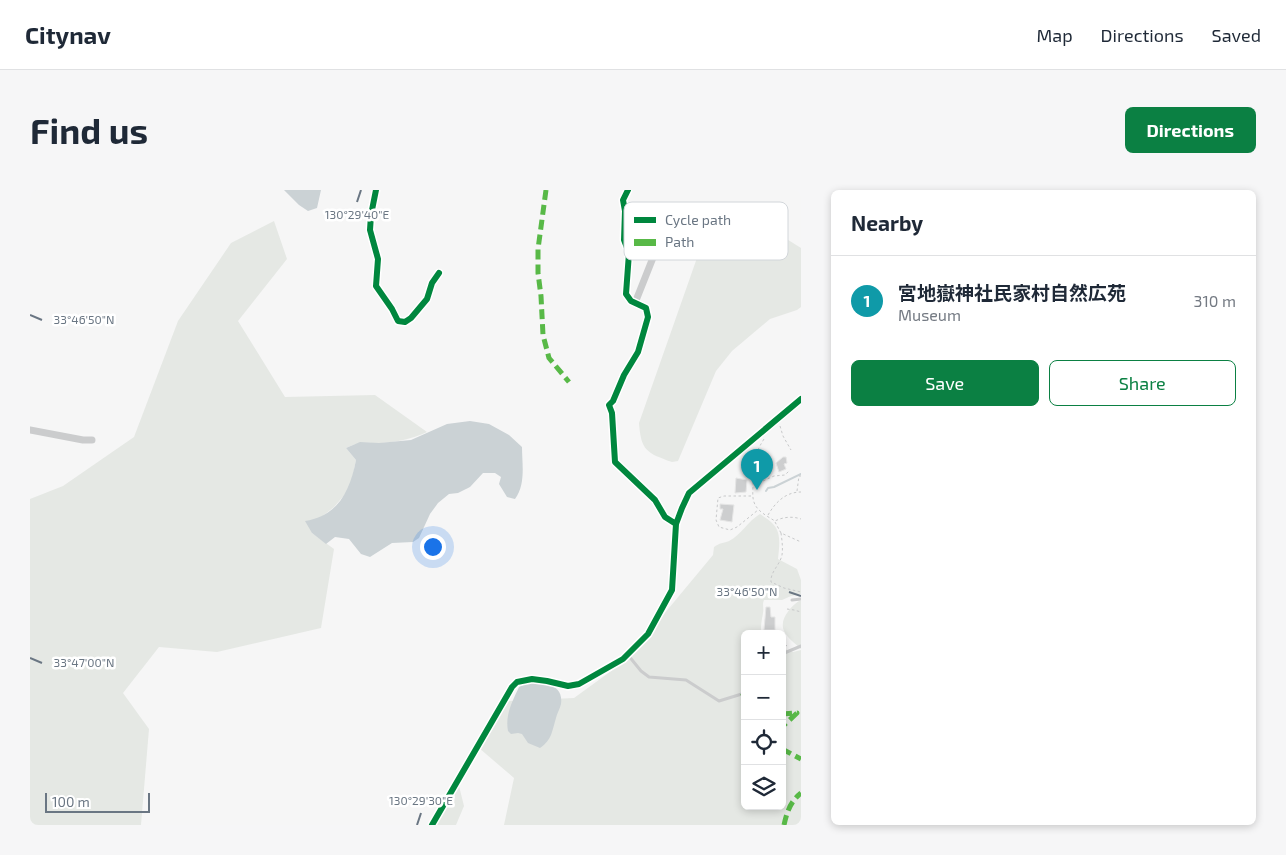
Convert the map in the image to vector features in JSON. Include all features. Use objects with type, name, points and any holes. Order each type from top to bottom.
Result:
[{"type":"street","points":[[376,190],[370,230],[378,259],[375,281],[376,286],[392,309],[398,322],[406,322],[419,309],[428,296],[432,282],[439,272]]},
{"type":"street","points":[[624,206],[623,200],[628,190]]},
{"type":"street","points":[[628,260],[626,294],[635,303],[646,308],[648,317],[638,352],[624,375],[614,401],[610,405],[615,462],[655,500],[665,517],[676,524]]},
{"type":"street","points":[[635,303],[652,260]]},
{"type":"street","points":[[432,825],[512,687],[517,682],[532,679],[568,686],[579,684],[628,655],[648,634],[672,590],[676,524],[689,493],[801,400]]},
{"type":"street","points":[[30,430],[92,440]]},
{"type":"lane","points":[[792,600],[801,598]]},
{"type":"lane","points":[[786,652],[801,646]]},
{"type":"lane","points":[[628,655],[641,671],[649,677],[686,680],[719,701],[741,694]]},
{"type":"path","points":[[775,430],[784,422]]},
{"type":"path","points":[[780,426],[791,450]]},
{"type":"path","points":[[766,437],[754,460],[752,496],[758,510],[775,521],[781,533],[782,554],[772,573],[771,582],[784,588],[801,592]]},
{"type":"path","points":[[753,485],[774,476],[785,475],[790,470]]},
{"type":"path","points":[[797,492],[799,476],[801,476]]},
{"type":"path","points":[[768,516],[779,500],[801,492]]},
{"type":"path","points":[[752,496],[724,496],[718,498],[716,520],[719,527],[730,530],[737,527],[758,510]]},
{"type":"path","points":[[775,521],[781,518],[795,517],[801,519]]},
{"type":"path","points":[[781,533],[801,542]]},
{"type":"path","points":[[786,610],[801,612]]},
{"type":"shaded area","points":[[284,190],[321,190],[317,208],[308,211]]},
{"type":"shaded area","points":[[274,221],[287,259],[238,321],[285,397],[375,395],[427,432],[399,441],[361,443],[346,448],[356,460],[347,492],[334,507],[319,519],[312,533],[334,549],[321,628],[217,652],[159,647],[123,693],[149,729],[141,825],[30,825],[30,499],[63,486],[134,437],[178,321],[231,243]]},
{"type":"shaded area","points":[[788,240],[801,248],[801,307],[770,319],[732,351],[716,371],[678,461],[672,462],[656,456],[646,449],[641,439],[639,423],[696,260],[788,260]]},
{"type":"shaded area","points":[[470,421],[489,424],[509,435],[522,447],[522,480],[515,499],[507,497],[499,484],[501,477],[495,473],[483,473],[470,487],[458,493],[449,494],[438,503],[430,514],[419,538],[413,542],[392,543],[370,557],[361,554],[349,539],[335,537],[326,544],[312,533],[305,521],[326,514],[334,508],[346,492],[350,482],[356,460],[346,448],[360,442],[379,443],[411,440],[447,424]]},
{"type":"shaded area","points":[[760,514],[776,528],[779,541],[778,559],[797,569],[801,580],[801,594],[782,600],[764,600],[761,630],[741,630],[741,810],[786,810],[786,649],[793,652],[801,650],[801,825],[504,825],[514,778],[479,748],[507,701],[574,698],[625,661],[713,555],[714,547],[729,541]]},
{"type":"shaded area","points":[[801,601],[801,649],[787,636],[786,630],[784,630],[783,627],[784,618],[792,607]]},
{"type":"shaded area","points":[[528,683],[545,684],[556,688],[561,697],[561,706],[551,735],[540,748],[528,743],[522,734],[511,734],[508,731],[507,719],[512,703],[519,687]]},
{"type":"shaded area","points":[[458,782],[464,806],[456,825],[432,825]]},
{"type":"building","points":[[783,457],[786,457],[787,463],[784,464],[786,469],[779,472],[776,463]]},
{"type":"building","points":[[736,478],[747,480],[746,492],[735,493]]},
{"type":"building","points":[[720,504],[734,505],[732,522],[720,520],[723,509],[720,509]]},
{"type":"building","points":[[766,607],[770,607],[771,617],[775,617],[775,630],[764,630]]},
{"type":"waterway","points":[[766,491],[768,488],[801,474]]},
{"type":"marked path","points":[[546,190],[538,249],[543,335],[549,358],[569,382]]},
{"type":"marked path","points":[[786,714],[797,713],[786,723]]},
{"type":"marked path","points":[[786,751],[801,759]]},
{"type":"marked path","points":[[784,825],[794,800],[801,793]]},
{"type":"cycle path","points":[[376,190],[370,230],[378,259],[376,286],[398,321],[405,322],[411,318],[427,299],[432,283],[439,273]]},
{"type":"cycle path","points":[[624,206],[623,200],[628,190]]},
{"type":"cycle path","points":[[628,260],[626,294],[631,301],[646,308],[648,317],[638,352],[624,375],[613,401],[609,405],[612,413],[615,462],[655,500],[665,517],[676,524]]},
{"type":"cycle path","points":[[432,825],[512,687],[517,682],[532,679],[568,686],[579,684],[623,659],[648,634],[672,590],[676,524],[689,493],[801,399]]},
{"type":"place","name":"宮地嶽神社民家村自然広苑","points":[[757,490]]}]
